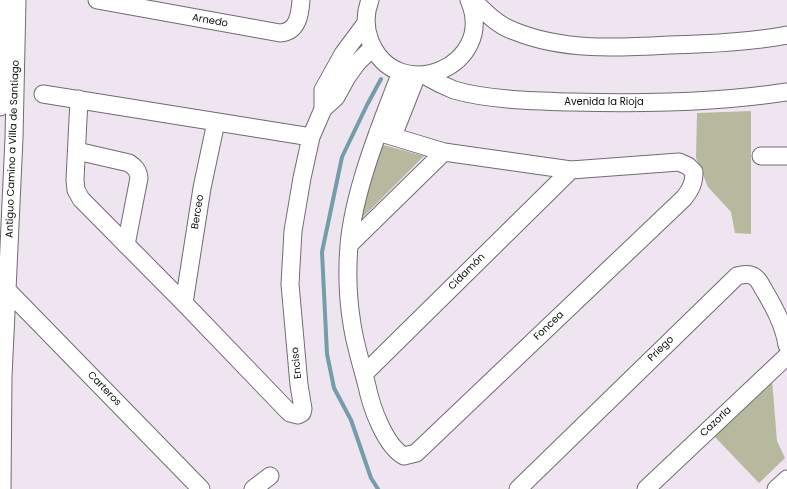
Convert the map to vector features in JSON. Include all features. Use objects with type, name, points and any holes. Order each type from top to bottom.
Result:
[{"type":"street","name":"Arnedo","points":[[97,0],[280,33],[285,33],[290,30],[296,23],[300,16],[301,0]]},
{"type":"street","points":[[323,109],[336,97],[347,76],[357,63],[373,47],[368,36],[366,23],[370,0]]},
{"type":"street","points":[[385,134],[414,74],[440,72],[454,64],[464,53],[472,39],[474,23],[472,8],[469,0]]},
{"type":"street","points":[[473,0],[490,17],[512,31],[540,40],[571,46],[625,47],[688,45],[758,40],[787,35]]},
{"type":"street","points":[[0,107],[1,24],[6,1]]},
{"type":"street","name":"Antiguo Camino a Villa de Santiago","points":[[3,485],[3,377],[7,290],[6,1]]},
{"type":"street","points":[[43,94],[312,137],[323,109],[324,90],[343,54],[366,23]]},
{"type":"street","name":"Avenida la Rioja","points":[[373,47],[380,58],[390,66],[470,94],[509,99],[550,102],[684,102],[748,98],[787,92]]},
{"type":"street","name":"Enciso","points":[[79,99],[75,180],[76,190],[81,199],[285,408],[295,415],[302,414],[303,409],[299,385],[290,284],[293,231],[302,178],[312,137]]},
{"type":"street","name":"Berceo","points":[[184,303],[202,188],[216,122]]},
{"type":"street","name":"Foncea","points":[[385,134],[444,152],[571,170],[679,162],[688,166],[694,172],[694,181],[691,190],[684,198],[416,453],[404,456],[395,450],[388,442],[370,398],[352,324],[349,283],[349,245],[356,206],[385,134]]},
{"type":"street","points":[[77,151],[128,163],[135,167],[139,172],[140,178],[126,245]]},
{"type":"street","points":[[349,245],[444,152]]},
{"type":"street","points":[[761,156],[787,156]]},
{"type":"street","name":"Cidamón","points":[[364,374],[571,170]]},
{"type":"street","name":"Priego","points":[[518,489],[737,276],[749,274],[757,278],[772,304],[786,334],[787,345]]},
{"type":"street","name":"Carteros","points":[[7,290],[201,489]]},
{"type":"street","name":"Cazorla","points":[[646,489],[787,356]]},
{"type":"street","points":[[253,489],[270,476]]},
{"type":"street","points":[[776,489],[787,479]]},
{"type":"green space","points":[[751,111],[751,234],[735,233],[731,212],[708,187],[696,158],[697,113]]},
{"type":"green space","points":[[380,144],[424,156],[361,219]]},
{"type":"green space","points":[[772,380],[777,441],[785,458],[759,483],[712,434]]},
{"type":"waterway","points":[[378,489],[371,478],[351,420],[334,388],[327,354],[322,252],[342,157],[381,79]]}]
